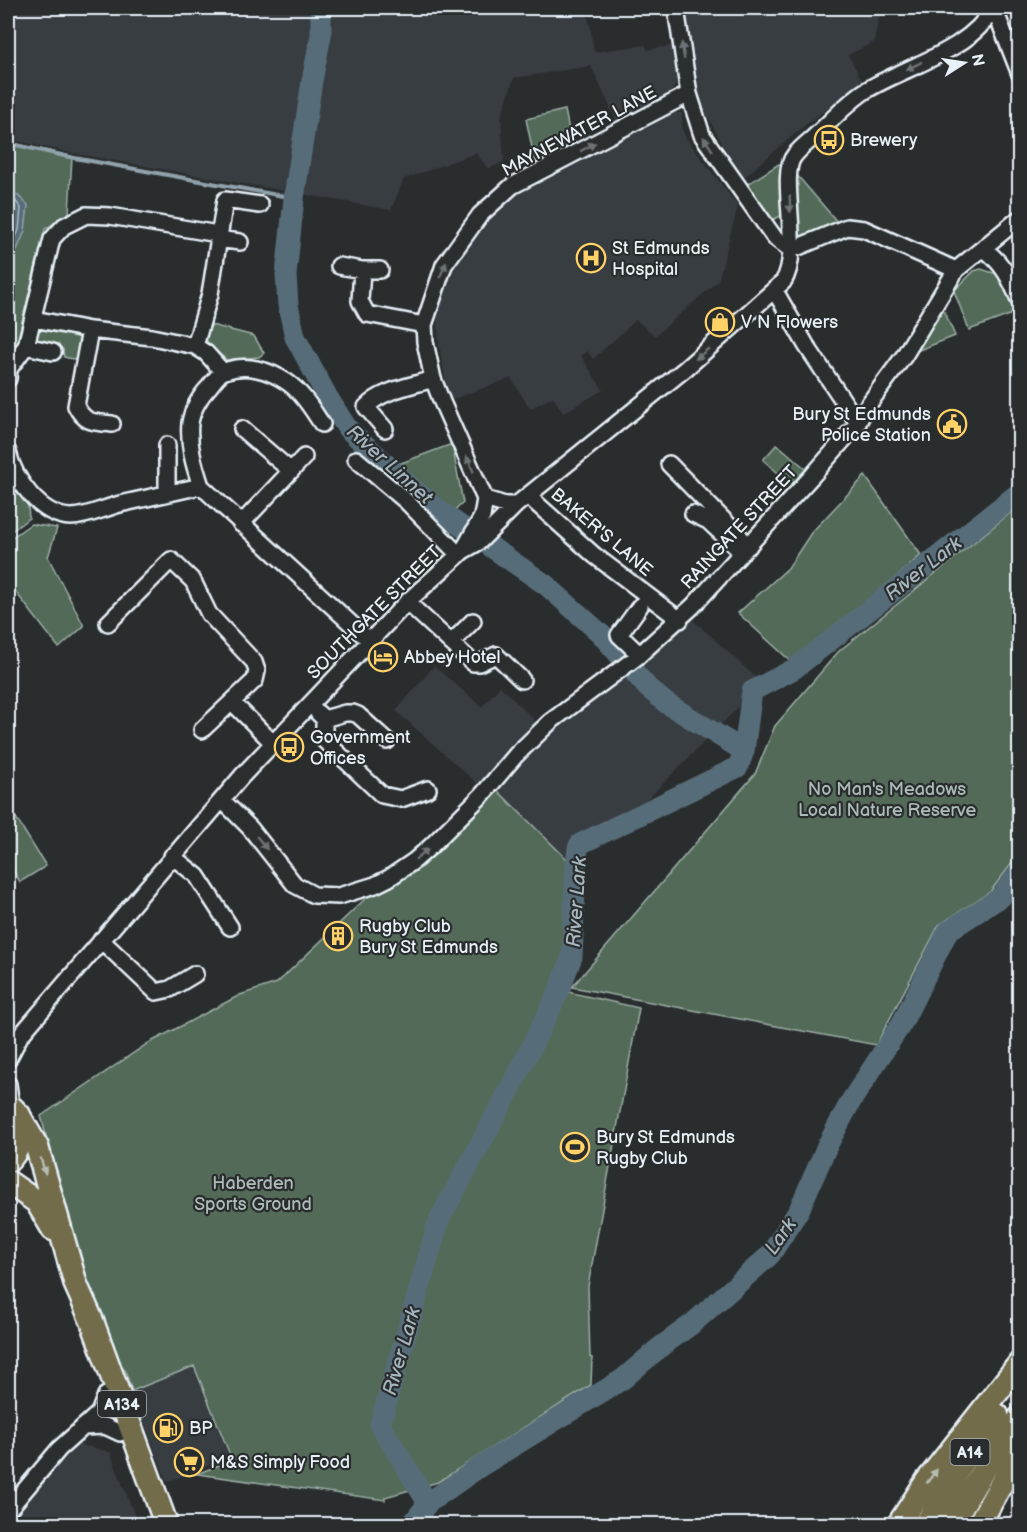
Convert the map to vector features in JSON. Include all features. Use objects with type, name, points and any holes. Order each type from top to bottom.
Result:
[{"type":"highway","points":[[8,1161],[21,1141],[21,1124],[11,1102]]},
{"type":"highway","name":"A134","points":[[11,1102],[27,1127],[39,1155],[65,1254],[166,1524]]},
{"type":"highway","name":"A134","points":[[8,1182],[37,1202],[65,1254]]},
{"type":"highway","name":"A134","points":[[76,1285],[82,1323],[106,1395],[158,1524]]},
{"type":"highway","points":[[899,1524],[927,1481],[1020,1363]]},
{"type":"highway","name":"A14","points":[[926,1524],[963,1461],[1020,1384]]},
{"type":"highway","name":"A14","points":[[951,1524],[998,1446],[1020,1418]]},
{"type":"highway","points":[[979,1524],[1020,1450]]},
{"type":"street","points":[[676,8],[689,94],[702,135],[737,188],[774,237],[791,250],[847,227],[864,229],[956,270],[1020,218]]},
{"type":"street","points":[[993,8],[1020,74]]},
{"type":"street","name":"SOUTHGATE STREET","points":[[8,1059],[12,1039],[273,743],[407,602],[478,536],[685,369],[775,291],[787,276],[791,250],[789,177],[792,158],[864,92],[961,42],[980,27],[993,8]]},
{"type":"street","name":"MAYNEWATER LANE","points":[[485,499],[433,379],[425,342],[424,325],[444,266],[480,216],[512,186],[689,94]]},
{"type":"street","points":[[195,346],[210,294],[225,200],[260,205]]},
{"type":"street","points":[[8,379],[9,369],[26,346],[52,239],[64,226],[86,214],[110,216],[240,242]]},
{"type":"street","points":[[774,237],[786,233],[790,228]]},
{"type":"street","points":[[984,249],[1003,265],[1020,302]]},
{"type":"street","points":[[339,266],[380,270]]},
{"type":"street","points":[[362,270],[360,301],[368,314],[424,325]]},
{"type":"street","name":"RAINGATE STREET","points":[[222,800],[250,828],[295,885],[314,895],[339,896],[375,885],[414,861],[550,722],[680,620],[746,550],[858,423],[865,409],[904,356],[956,270]]},
{"type":"street","points":[[775,291],[806,345],[858,423]]},
{"type":"street","points":[[34,319],[195,346],[206,353],[224,372]]},
{"type":"street","points":[[90,330],[76,406],[81,416],[92,422],[112,424]]},
{"type":"street","points":[[26,346],[54,352]]},
{"type":"street","points":[[322,424],[303,397],[288,382],[268,372],[247,367],[224,372],[200,395],[190,422],[191,457],[201,486],[370,641]]},
{"type":"street","points":[[385,429],[366,406],[385,394],[433,379]]},
{"type":"street","points":[[242,429],[291,471]]},
{"type":"street","points":[[167,445],[167,494]]},
{"type":"street","points":[[8,452],[10,462],[32,498],[46,509],[59,515],[72,517],[88,514],[111,506],[201,486]]},
{"type":"street","points":[[241,524],[304,457]]},
{"type":"street","points":[[356,459],[406,501],[461,553]]},
{"type":"street","points":[[669,464],[746,550]]},
{"type":"street","points":[[478,536],[485,499],[505,505],[522,500]]},
{"type":"street","name":"BAKER'S LANE","points":[[522,500],[680,620]]},
{"type":"street","points":[[693,514],[708,521],[746,550]]},
{"type":"street","points":[[108,623],[171,560],[193,581],[209,614],[256,666],[255,680],[202,730]]},
{"type":"street","points":[[407,602],[473,663],[479,663],[496,655],[522,680]]},
{"type":"street","points":[[638,655],[619,635],[640,606]]},
{"type":"street","points":[[452,643],[473,621]]},
{"type":"street","points":[[232,702],[273,743]]},
{"type":"street","points":[[309,705],[324,719],[324,740],[382,795],[401,800],[428,789]]},
{"type":"street","points":[[324,719],[353,713],[387,741]]},
{"type":"street","points":[[172,856],[197,876],[230,927]]},
{"type":"street","points":[[100,940],[156,992],[170,989],[195,974]]},
{"type":"street","points":[[8,1510],[59,1449],[99,1413],[106,1395]]},
{"type":"street","points":[[83,1427],[105,1426],[120,1433]]},
{"type":"shaded area","points":[[16,8],[212,8],[244,15],[246,8],[585,8],[594,52],[646,45],[647,50],[675,45],[680,79],[671,91],[657,102],[617,122],[591,66],[514,78],[501,117],[504,162],[488,169],[476,153],[404,179],[391,210],[72,153],[8,139],[8,41]]},
{"type":"shaded area","points":[[685,8],[899,8],[879,17],[874,42],[848,55],[863,82],[804,126],[741,180],[694,90]]},
{"type":"shaded area","name":"St Edmunds Hospital","points":[[671,113],[682,113],[682,129],[686,138],[738,206],[718,281],[655,336],[636,320],[593,359],[587,350],[581,356],[603,390],[563,413],[553,397],[530,409],[511,378],[451,400],[439,345],[437,312],[439,298],[450,269],[478,230],[504,203],[533,182]]},
{"type":"shaded area","points":[[692,619],[762,683],[632,815],[578,840],[575,846],[574,866],[495,788],[565,720],[636,669]]},
{"type":"shaded area","points":[[434,666],[482,707],[500,686],[539,725],[481,787],[396,711]]},
{"type":"shaded area","points":[[194,1365],[229,1458],[167,1482],[132,1391]]},
{"type":"shaded area","points":[[78,1444],[110,1452],[138,1524],[8,1524],[61,1462]]},
{"type":"green space","points":[[565,110],[572,145],[535,162],[526,119]]},
{"type":"green space","points":[[8,142],[72,156],[69,214],[45,229],[17,342],[8,353]]},
{"type":"green space","points":[[779,164],[782,166],[783,215],[774,219],[767,218],[743,187]]},
{"type":"green space","points":[[796,174],[839,224],[800,240],[799,235]]},
{"type":"green space","points":[[981,269],[1000,275],[1015,313],[969,330],[954,291],[974,271]]},
{"type":"green space","points":[[943,308],[955,336],[914,352],[937,310]]},
{"type":"green space","points":[[211,325],[254,336],[264,353],[259,357],[227,360],[212,348],[205,338]]},
{"type":"green space","points":[[47,327],[76,331],[83,339],[79,360],[64,357],[63,349],[35,342],[39,330]]},
{"type":"green space","points":[[452,444],[463,503],[450,515],[393,466]]},
{"type":"green space","points":[[777,444],[813,475],[799,491],[763,460]]},
{"type":"green space","points":[[8,461],[27,496],[29,518],[8,534]]},
{"type":"green space","points":[[865,476],[921,555],[796,666],[738,613],[788,568],[811,533]]},
{"type":"green space","name":"No Man's Meadows Local Nature Reserve","points":[[1019,506],[1019,854],[990,892],[939,925],[876,1045],[572,987],[755,774],[775,726],[839,651]]},
{"type":"green space","points":[[31,524],[57,528],[48,557],[84,626],[59,648],[8,582],[8,540]]},
{"type":"green space","name":"Haberden Sports Ground","points":[[496,789],[574,866],[567,959],[512,1080],[517,1083],[564,991],[639,1008],[588,1286],[590,1357],[592,1358],[591,1385],[438,1482],[385,1497],[385,1500],[197,1474],[232,1460],[194,1366],[132,1391],[125,1370],[120,1370],[81,1269],[73,1230],[41,1116],[147,1044],[240,995],[277,983],[368,896],[424,860]]},
{"type":"green space","points":[[13,813],[46,866],[20,882],[8,862],[8,817]]},
{"type":"water","points":[[8,192],[16,194],[28,205],[25,231],[16,252],[8,254]]},
{"type":"waterway","name":"River Linnet","points":[[321,8],[321,35],[294,198],[286,275],[288,305],[295,337],[327,396],[347,428],[413,489],[445,515],[546,585],[601,634],[648,688],[666,703],[744,751]]},
{"type":"waterway","points":[[8,143],[69,157],[294,198]]},
{"type":"waterway","name":"River Lark","points":[[412,1524],[428,1503],[380,1425],[439,1220],[514,1082],[559,991],[572,957],[576,865],[580,844],[738,767],[744,751],[752,691],[794,669],[1020,492]]},
{"type":"waterway","name":"Lark","points":[[428,1503],[481,1466],[623,1379],[659,1348],[692,1324],[770,1255],[799,1210],[827,1146],[851,1101],[902,1023],[948,931],[1001,897],[1020,871]]},
{"type":"place","name":"Brewery","points":[[829,140]]},
{"type":"place","name":"St Edmunds Hospital","points":[[591,258]]},
{"type":"place","name":"V N Flowers","points":[[720,322]]},
{"type":"place","name":"Bury St Edmunds Police Station","points":[[952,424]]},
{"type":"place","name":"Abbey Hotel","points":[[383,657]]},
{"type":"place","name":"Government Offices","points":[[289,747]]},
{"type":"place","name":"Rugby Club Bury St Edmunds","points":[[338,936]]},
{"type":"place","name":"Bury St Edmunds Rugby Club","points":[[575,1147]]},
{"type":"place","name":"BP","points":[[168,1428]]},
{"type":"place","name":"M&S Simply Food","points":[[189,1462]]}]
